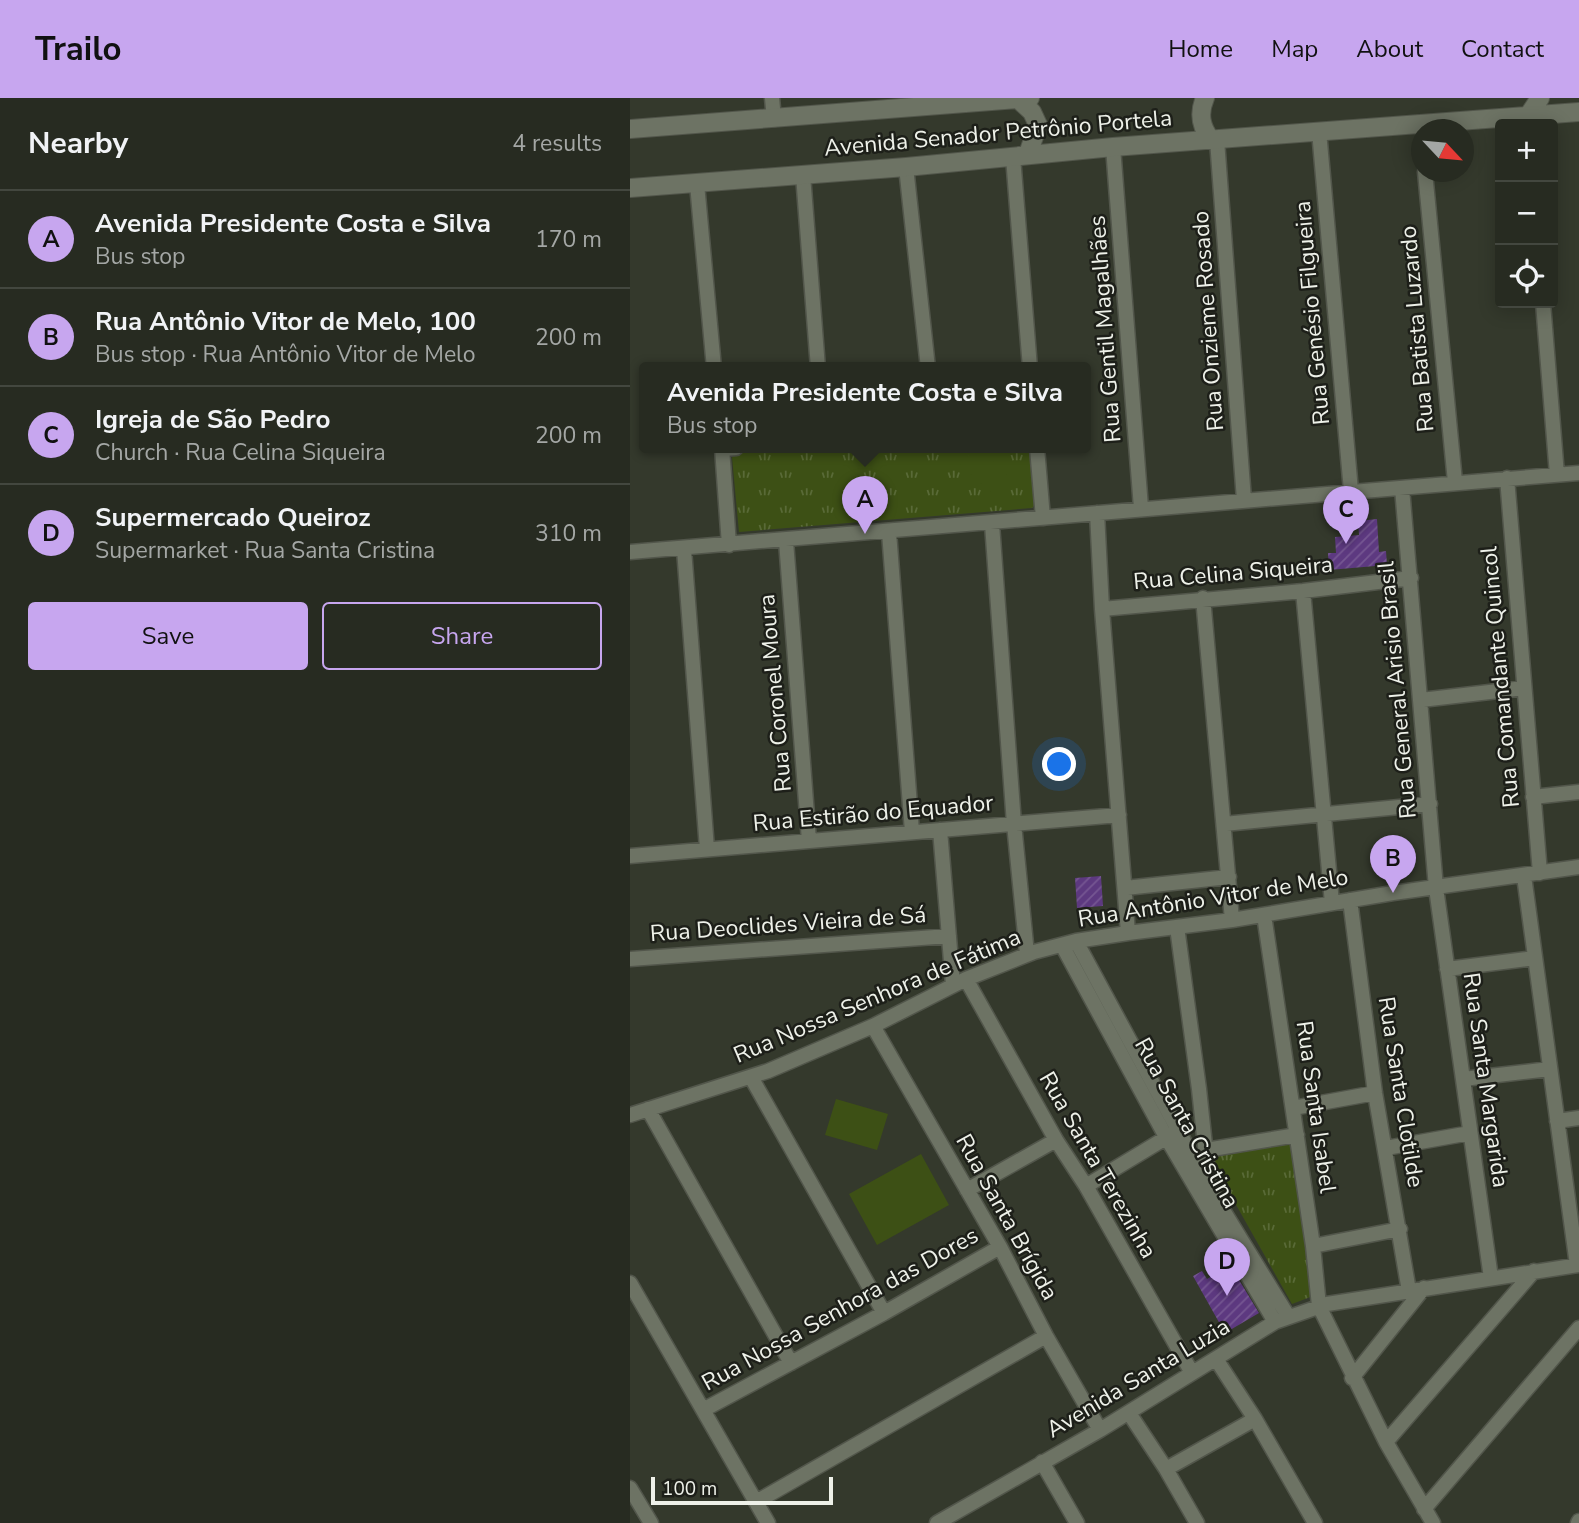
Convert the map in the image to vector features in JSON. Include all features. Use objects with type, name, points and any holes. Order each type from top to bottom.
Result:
[{"type":"street","points":[[772,98],[774,119]]},
{"type":"street","points":[[1205,98],[1200,110],[1202,125],[1214,140]]},
{"type":"street","points":[[1530,119],[1540,98]]},
{"type":"street","points":[[1016,99],[1032,112],[1038,125],[1020,155],[1030,362]]},
{"type":"street","name":"Avenida Senador Petrônio Portela","points":[[630,129],[1016,99]]},
{"type":"street","name":"Avenida Senador Petrônio Portela","points":[[1535,119],[1579,112]]},
{"type":"street","name":"Avenida Senador Petrônio Portela","points":[[1474,125],[1495,123]]},
{"type":"street","name":"Avenida Senador Petrônio Portela","points":[[630,188],[1319,131],[1411,130]]},
{"type":"street","name":"Rua Genésio Filgueira","points":[[1319,131],[1351,491]]},
{"type":"street","name":"Rua Onzieme Rosado","points":[[1214,140],[1244,500]]},
{"type":"street","name":"Rua Gentil Magalhães","points":[[1113,147],[1141,508]]},
{"type":"street","points":[[906,167],[927,362]]},
{"type":"street","points":[[803,175],[818,362]]},
{"type":"street","name":"Rua Batista Luzardo","points":[[1426,182],[1455,482]]},
{"type":"street","points":[[696,184],[713,362]]},
{"type":"street","points":[[1543,308],[1557,475]]},
{"type":"street","points":[[726,453],[729,545]]},
{"type":"street","points":[[1037,453],[1043,518]]},
{"type":"street","points":[[630,552],[992,524],[1141,508],[1579,473]]},
{"type":"street","name":"Rua Comandante Quincol","points":[[1507,478],[1540,873]]},
{"type":"street","name":"Rua General Arisio Brasil","points":[[1402,488],[1436,888]]},
{"type":"street","points":[[1097,513],[1128,933]]},
{"type":"street","points":[[992,524],[1014,824],[1027,954]]},
{"type":"street","points":[[889,532],[912,832]]},
{"type":"street","name":"Rua Coronel Moura","points":[[786,541],[809,841]]},
{"type":"street","points":[[684,549],[707,849]]},
{"type":"street","name":"Rua Celina Siqueira","points":[[1102,609],[1303,591],[1411,578]]},
{"type":"street","points":[[1303,591],[1332,903]]},
{"type":"street","points":[[1203,598],[1232,920]]},
{"type":"street","points":[[1421,700],[1524,688]]},
{"type":"street","points":[[1533,797],[1579,792]]},
{"type":"street","points":[[1224,824],[1430,804]]},
{"type":"street","name":"Rua Estirão do Equador","points":[[630,856],[1119,815]]},
{"type":"street","points":[[940,830],[949,936],[960,982]]},
{"type":"street","name":"Rua Antônio Vitor de Melo","points":[[1069,943],[1579,867]]},
{"type":"street","points":[[1524,876],[1578,1265]]},
{"type":"street","points":[[1125,888],[1229,877]]},
{"type":"street","name":"Rua Santa Margarida","points":[[1436,888],[1491,1278]]},
{"type":"street","name":"Rua Santa Clotilde","points":[[1350,900],[1375,1093],[1400,1229],[1417,1290]]},
{"type":"street","name":"Rua Santa Isabel","points":[[1264,915],[1313,1246],[1318,1307]]},
{"type":"street","points":[[1177,928],[1210,1189]]},
{"type":"street","name":"Rua Deoclides Vieira de Sá","points":[[630,959],[949,936]]},
{"type":"street","name":"Rua Nossa Senhora de Fátima","points":[[630,1115],[751,1077],[873,1026],[960,982],[1027,954],[1069,943]]},
{"type":"street","name":"Rua Santa Cristina","points":[[1069,943],[1172,1134],[1281,1319]]},
{"type":"street","points":[[1447,969],[1535,958]]},
{"type":"street","name":"Rua Santa Terezinha","points":[[960,982],[1086,1186],[1192,1373]]},
{"type":"street","name":"Rua Santa Brígida","points":[[873,1026],[1000,1247],[1046,1336],[1100,1430]]},
{"type":"street","points":[[1463,1079],[1550,1069]]},
{"type":"street","points":[[751,1077],[884,1313]]},
{"type":"street","points":[[1293,1108],[1375,1093]]},
{"type":"street","points":[[648,1110],[791,1363]]},
{"type":"street","points":[[1557,1121],[1579,1118]]},
{"type":"street","points":[[1386,1148],[1471,1133]]},
{"type":"street","points":[[1086,1186],[1172,1134]]},
{"type":"street","name":"Rua Santa Cristina","points":[[1172,1134],[1210,1189],[1281,1319]]},
{"type":"street","points":[[1206,1150],[1297,1135]]},
{"type":"street","points":[[967,1190],[1056,1140]]},
{"type":"street","points":[[1313,1246],[1400,1229]]},
{"type":"street","name":"Rua Nossa Senhora das Dores","points":[[703,1410],[1000,1247]]},
{"type":"street","name":"Avenida Santa Luzia","points":[[937,1523],[953,1519],[1042,1462],[1100,1430],[1281,1319],[1318,1307],[1578,1265]]},
{"type":"street","points":[[1386,1442],[1534,1271]]},
{"type":"street","points":[[630,1283],[634,1300],[703,1410],[768,1523]]},
{"type":"street","points":[[1353,1378],[1417,1290]]},
{"type":"street","points":[[1318,1307],[1386,1442],[1433,1523]]},
{"type":"street","points":[[1424,1509],[1579,1328]]},
{"type":"street","points":[[756,1502],[1046,1336]]},
{"type":"street","points":[[1216,1359],[1255,1419],[1315,1523]]},
{"type":"street","points":[[1129,1412],[1197,1523]]},
{"type":"street","points":[[1166,1469],[1255,1419]]},
{"type":"street","points":[[1042,1462],[1077,1523]]},
{"type":"street","points":[[630,1488],[651,1523]]},
{"type":"green space","points":[[739,453],[1033,453],[1036,504],[1032,508],[739,532],[732,457]]},
{"type":"green space","points":[[971,453],[984,453],[1007,474],[990,492],[960,465]]},
{"type":"green space","points":[[836,1099],[888,1114],[877,1150],[825,1135]]},
{"type":"green space","points":[[1292,1141],[1313,1296],[1292,1304],[1213,1164],[1219,1154]]},
{"type":"green space","points":[[921,1154],[949,1205],[877,1245],[849,1194]]},
{"type":"building","points":[[1377,519],[1379,552],[1386,551],[1387,565],[1329,570],[1328,553],[1336,553],[1335,537],[1359,535],[1358,521]]},
{"type":"building","points":[[1101,876],[1103,906],[1077,908],[1075,878]]},
{"type":"building","points":[[1230,1265],[1259,1313],[1225,1333],[1193,1276],[1202,1271],[1207,1279]]},
{"type":"place","name":"Avenida Presidente Costa e Silva","points":[[865,534]]},
{"type":"place","name":"Igreja de São Pedro","points":[[1346,544]]},
{"type":"place","name":"Rua Antônio Vitor de Melo, 100","points":[[1393,893]]},
{"type":"place","name":"Supermercado Queiroz","points":[[1227,1296]]}]
